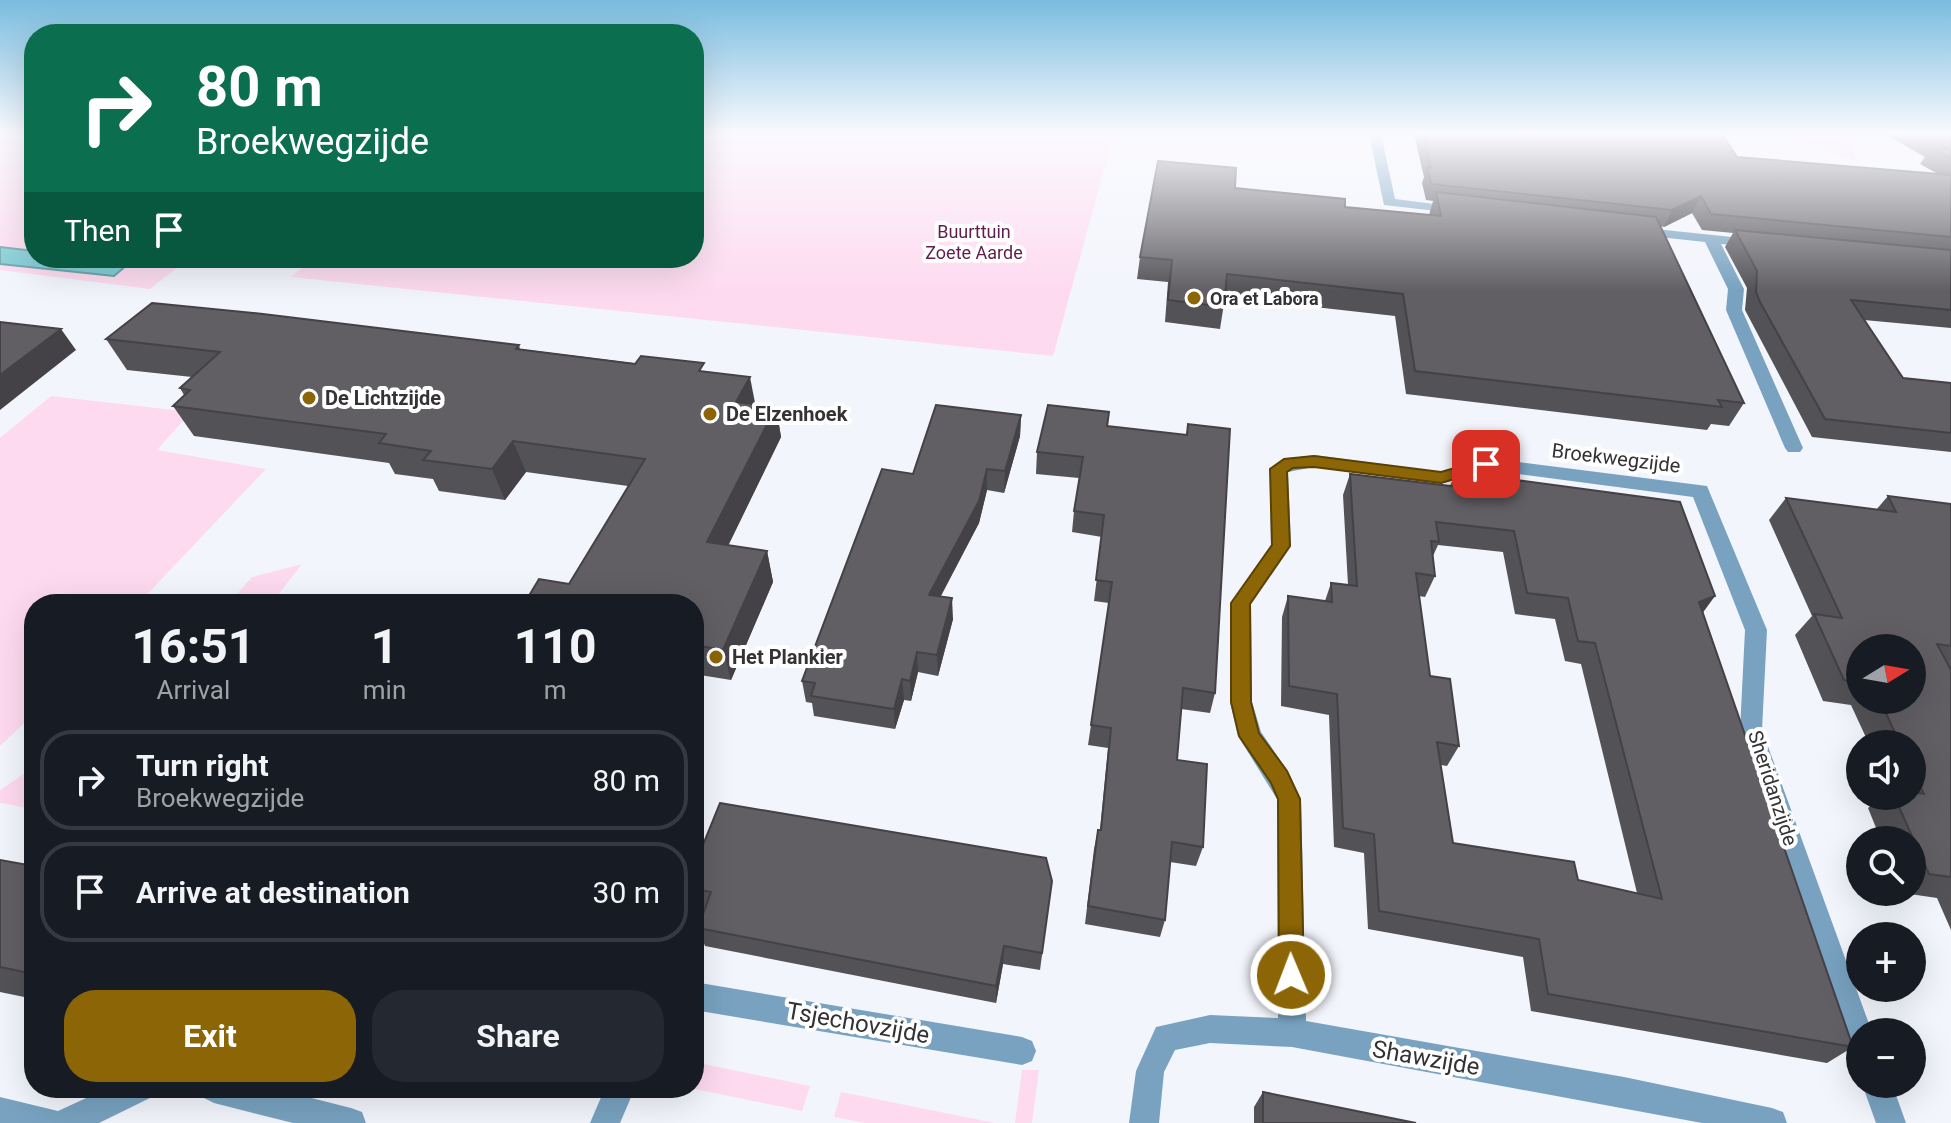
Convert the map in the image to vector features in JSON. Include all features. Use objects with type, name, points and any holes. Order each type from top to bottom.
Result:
[{"type":"street","points":[[1386,186],[1389,202],[1480,214]]},
{"type":"street","points":[[1618,229],[1772,245]]},
{"type":"street","points":[[1711,239],[1736,289],[1734,310],[1755,363],[1794,448]]},
{"type":"street","name":"Broekwegzijde","points":[[1292,1033],[1289,799],[1279,777],[1250,736],[1241,702],[1241,603],[1281,546],[1279,469],[1290,463],[1314,461],[1441,478],[1486,464],[1700,491]]},
{"type":"street","name":"Sheridanzijde","points":[[1700,491],[1756,630],[1751,730],[1853,1018]]},
{"type":"street","name":"Tsjechovzijde","points":[[704,998],[1022,1051]]},
{"type":"street","name":"Shawzijde","points":[[1144,1123],[1150,1071],[1166,1037],[1210,1029],[1292,1033],[1624,1092],[1772,1123]]},
{"type":"street","points":[[66,1123],[119,1098]]},
{"type":"street","points":[[253,1098],[351,1123]]},
{"type":"street","points":[[605,1123],[616,1098]]},
{"type":"street","points":[[1882,1098],[1891,1123]]},
{"type":"street","points":[[0,1112],[50,1123]]},
{"type":"green space","points":[[0,186],[24,186],[24,268],[176,268],[150,289],[0,270]]},
{"type":"green space","name":"Buurttuin Zoete Aarde","points":[[704,186],[1099,186],[1053,356],[291,277],[302,268],[704,268]]},
{"type":"green space","points":[[51,396],[191,412],[157,450],[266,469],[147,594],[24,594],[24,723],[0,746],[0,438]]},
{"type":"green space","points":[[302,564],[279,594],[237,594],[252,577]]},
{"type":"green space","points":[[24,774],[24,807],[0,803],[0,790]]},
{"type":"green space","points":[[704,1064],[810,1086],[802,1111],[704,1091]]},
{"type":"green space","points":[[1022,1070],[1039,1070],[1032,1123],[1015,1123]]},
{"type":"green space","points":[[841,1092],[995,1123],[865,1123],[834,1117]]},
{"type":"water","points":[[0,247],[24,250],[24,267],[0,264]]},
{"type":"water","points":[[38,268],[124,268],[114,276]]},
{"type":"building","points":[[1153,186],[1235,186],[1345,199],[1345,207],[1441,216],[1436,192],[1656,217],[1744,403],[1718,400],[1722,407],[1415,371],[1403,294],[1227,274],[1224,307],[1168,300],[1172,260],[1140,257]]},
{"type":"building","points":[[1453,186],[1951,186],[1951,237],[1711,214],[1701,196],[1672,210]]},
{"type":"building","points":[[1735,230],[1951,250],[1951,310],[1851,300],[1903,378],[1951,383],[1951,433],[1825,419],[1760,302],[1756,292],[1757,271]]},
{"type":"building","points":[[152,303],[519,345],[516,349],[635,364],[641,356],[704,363],[699,371],[750,377],[736,402],[776,407],[707,542],[767,551],[723,650],[704,647],[704,594],[530,594],[539,579],[569,584],[645,459],[513,441],[492,469],[423,460],[431,451],[379,443],[386,434],[173,406],[190,390],[180,388],[220,352],[106,339]]},
{"type":"building","points":[[0,322],[61,329],[0,375]]},
{"type":"building","points":[[936,405],[1021,415],[1005,471],[987,469],[979,501],[929,595],[952,598],[937,655],[917,652],[910,681],[902,679],[894,709],[811,696],[815,683],[802,681],[882,469],[913,474]]},
{"type":"building","points":[[1048,405],[1109,412],[1107,426],[1187,435],[1188,424],[1230,429],[1215,693],[1183,688],[1177,760],[1207,764],[1203,847],[1172,842],[1165,920],[1088,906],[1098,830],[1101,830],[1111,728],[1091,725],[1112,582],[1096,580],[1104,515],[1074,511],[1083,457],[1037,452]]},
{"type":"building","points":[[1456,472],[1680,502],[1715,596],[1699,602],[1846,1027],[1846,1046],[1548,994],[1539,939],[1379,911],[1374,834],[1343,828],[1337,694],[1289,686],[1288,596],[1332,602],[1331,583],[1357,586],[1350,474],[1459,487]],"holes":[[[1436,522],[1514,531],[1527,593],[1568,598],[1578,641],[1595,643],[1662,899],[1578,880],[1574,862],[1453,843],[1437,742],[1459,746],[1450,679],[1430,676],[1416,573],[1435,576],[1431,541],[1439,542]]]},
{"type":"building","points":[[1888,496],[1951,504],[1951,646],[1937,644],[1951,670],[1951,877],[1929,874],[1926,867],[1926,826],[1907,826],[1900,810],[1926,810],[1926,730],[1894,730],[1886,714],[1926,714],[1926,634],[1846,634],[1844,680],[1814,614],[1842,618],[1786,498],[1896,512]]},
{"type":"building","points":[[720,803],[1046,858],[1052,881],[1042,953],[1004,946],[996,986],[704,929],[704,911],[711,892],[704,891],[704,842]]},
{"type":"building","points":[[0,860],[24,864],[24,972],[0,967]]},
{"type":"building","points":[[1263,1092],[1416,1123],[1263,1123]]},
{"type":"place","name":"Ora et Labora","points":[[1194,298]]},
{"type":"place","name":"De Lichtzijde","points":[[309,398]]},
{"type":"place","name":"De Elzenhoek","points":[[710,414]]},
{"type":"place","name":"Het Plankier","points":[[716,657]]},
{"type":"route","points":[[1291,975],[1289,799],[1279,777],[1250,736],[1241,702],[1241,603],[1281,546],[1279,469],[1290,463],[1314,461],[1441,478],[1486,464]]}]
